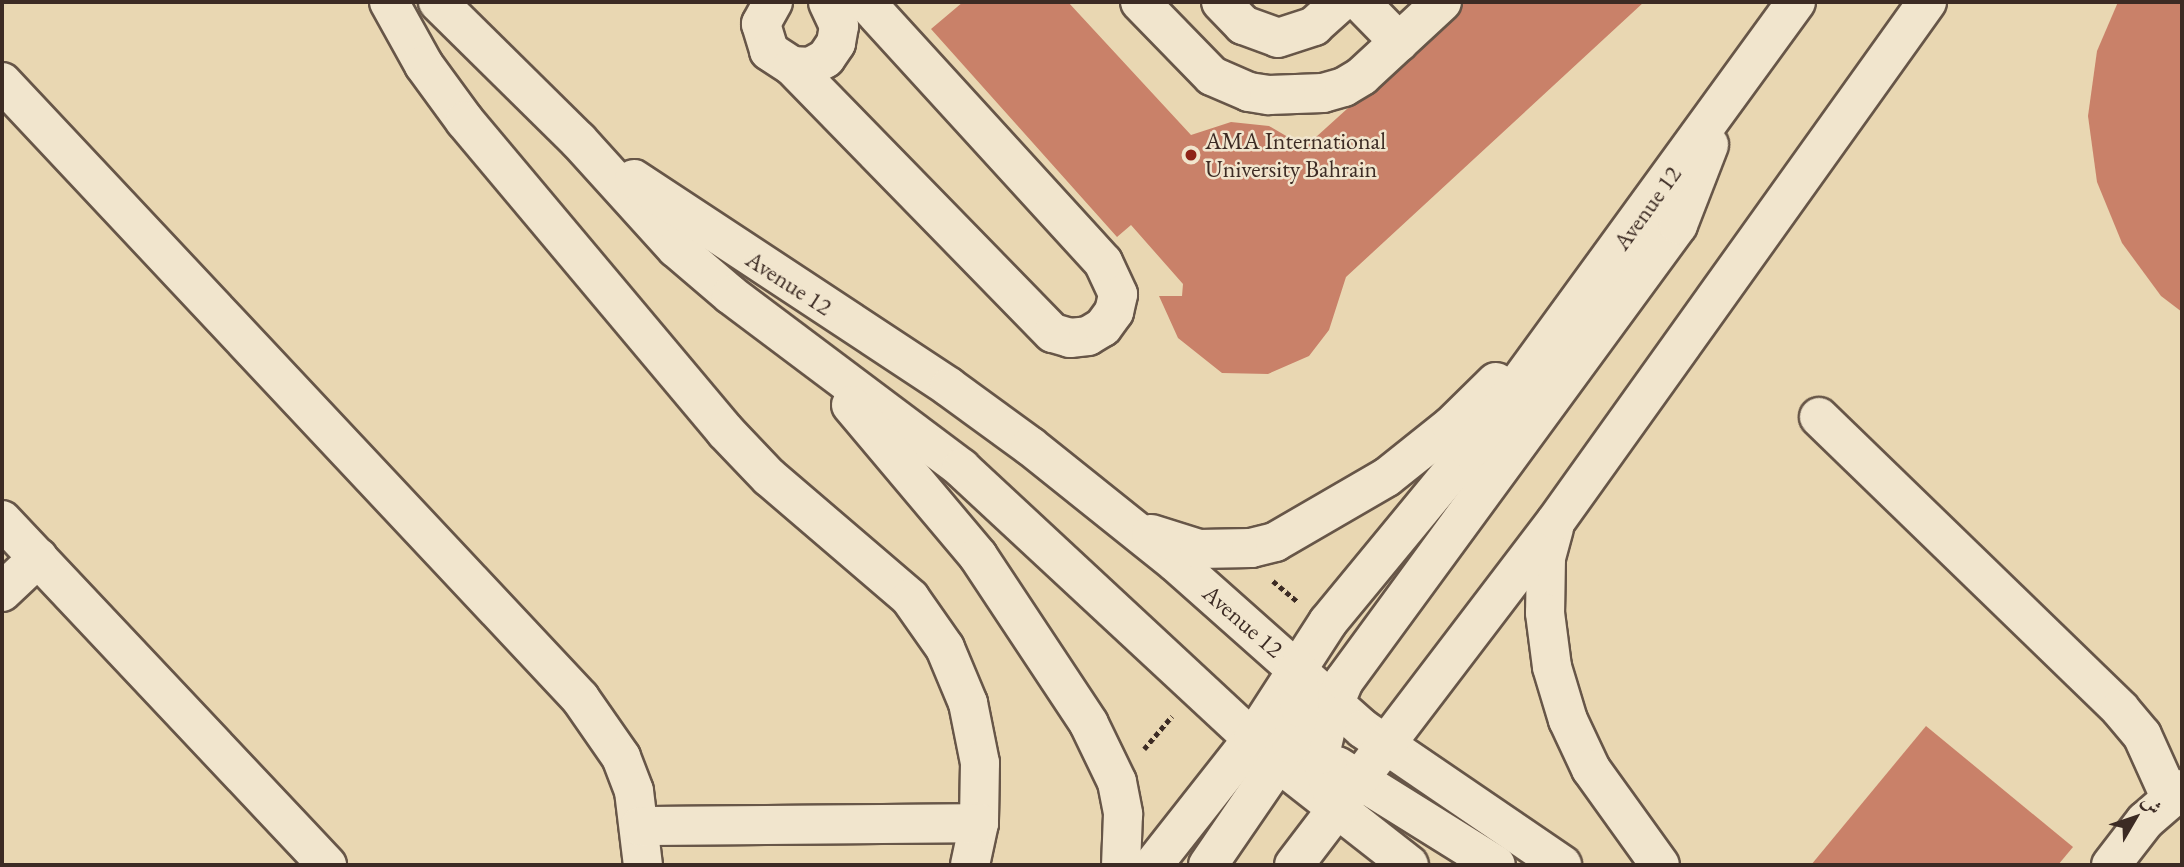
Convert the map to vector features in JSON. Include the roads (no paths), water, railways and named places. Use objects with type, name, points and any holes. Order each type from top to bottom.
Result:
[{"type":"street","points":[[389,2],[424,65],[465,121],[725,431],[816,520],[910,598],[945,648],[968,704],[980,763],[979,823],[970,865]]},
{"type":"street","name":"Avenue 12","points":[[438,2],[578,139],[676,248],[781,333],[961,468],[1198,685],[1286,750],[1360,779],[1496,865]]},
{"type":"street","points":[[773,2],[761,24],[762,38],[779,61],[792,66],[810,66],[826,58],[836,43],[850,8],[1103,262],[1114,277],[1118,294],[1114,312],[1103,327],[1088,336],[1053,333],[792,66]]},
{"type":"street","points":[[1140,2],[1212,76],[1249,93],[1323,93],[1344,87],[1442,2]]},
{"type":"street","points":[[1221,2],[1242,25],[1278,38],[1314,26],[1341,2]]},
{"type":"street","points":[[1360,2],[1399,42]]},
{"type":"street","name":"Avenue 12","points":[[578,139],[699,226],[949,387],[1109,508],[1298,669],[1328,622],[1469,450],[1796,2]]},
{"type":"street","points":[[1294,865],[1338,811],[1383,745],[1556,521],[1927,2]]},
{"type":"street","points":[[2,82],[580,698],[621,757],[640,826],[643,865]]},
{"type":"street","points":[[1153,865],[1286,750],[1335,701],[1354,665],[1678,225],[1727,96]]},
{"type":"street","points":[[1109,508],[1174,543],[1199,549],[1251,548],[1297,532],[1420,453],[1480,398],[1600,274]]},
{"type":"street","points":[[781,333],[850,404],[978,556],[1089,724],[1117,782],[1123,814],[1121,865]]},
{"type":"street","points":[[1819,418],[2120,709],[2141,736],[2176,793],[2111,865]]},
{"type":"street","points":[[2,520],[308,859]]},
{"type":"street","points":[[1556,521],[1546,558],[1545,613],[1552,667],[1568,720],[1591,769],[1660,865]]},
{"type":"street","points":[[2,592],[38,558]]},
{"type":"street","points":[[1298,669],[1383,745],[1562,865]]},
{"type":"street","points":[[1208,865],[1286,750],[1298,669]]},
{"type":"street","points":[[1286,750],[1338,811],[1409,865]]},
{"type":"street","points":[[640,826],[979,823]]},
{"type":"place","name":"AMA International University Bahrain","points":[[1191,155]]}]
